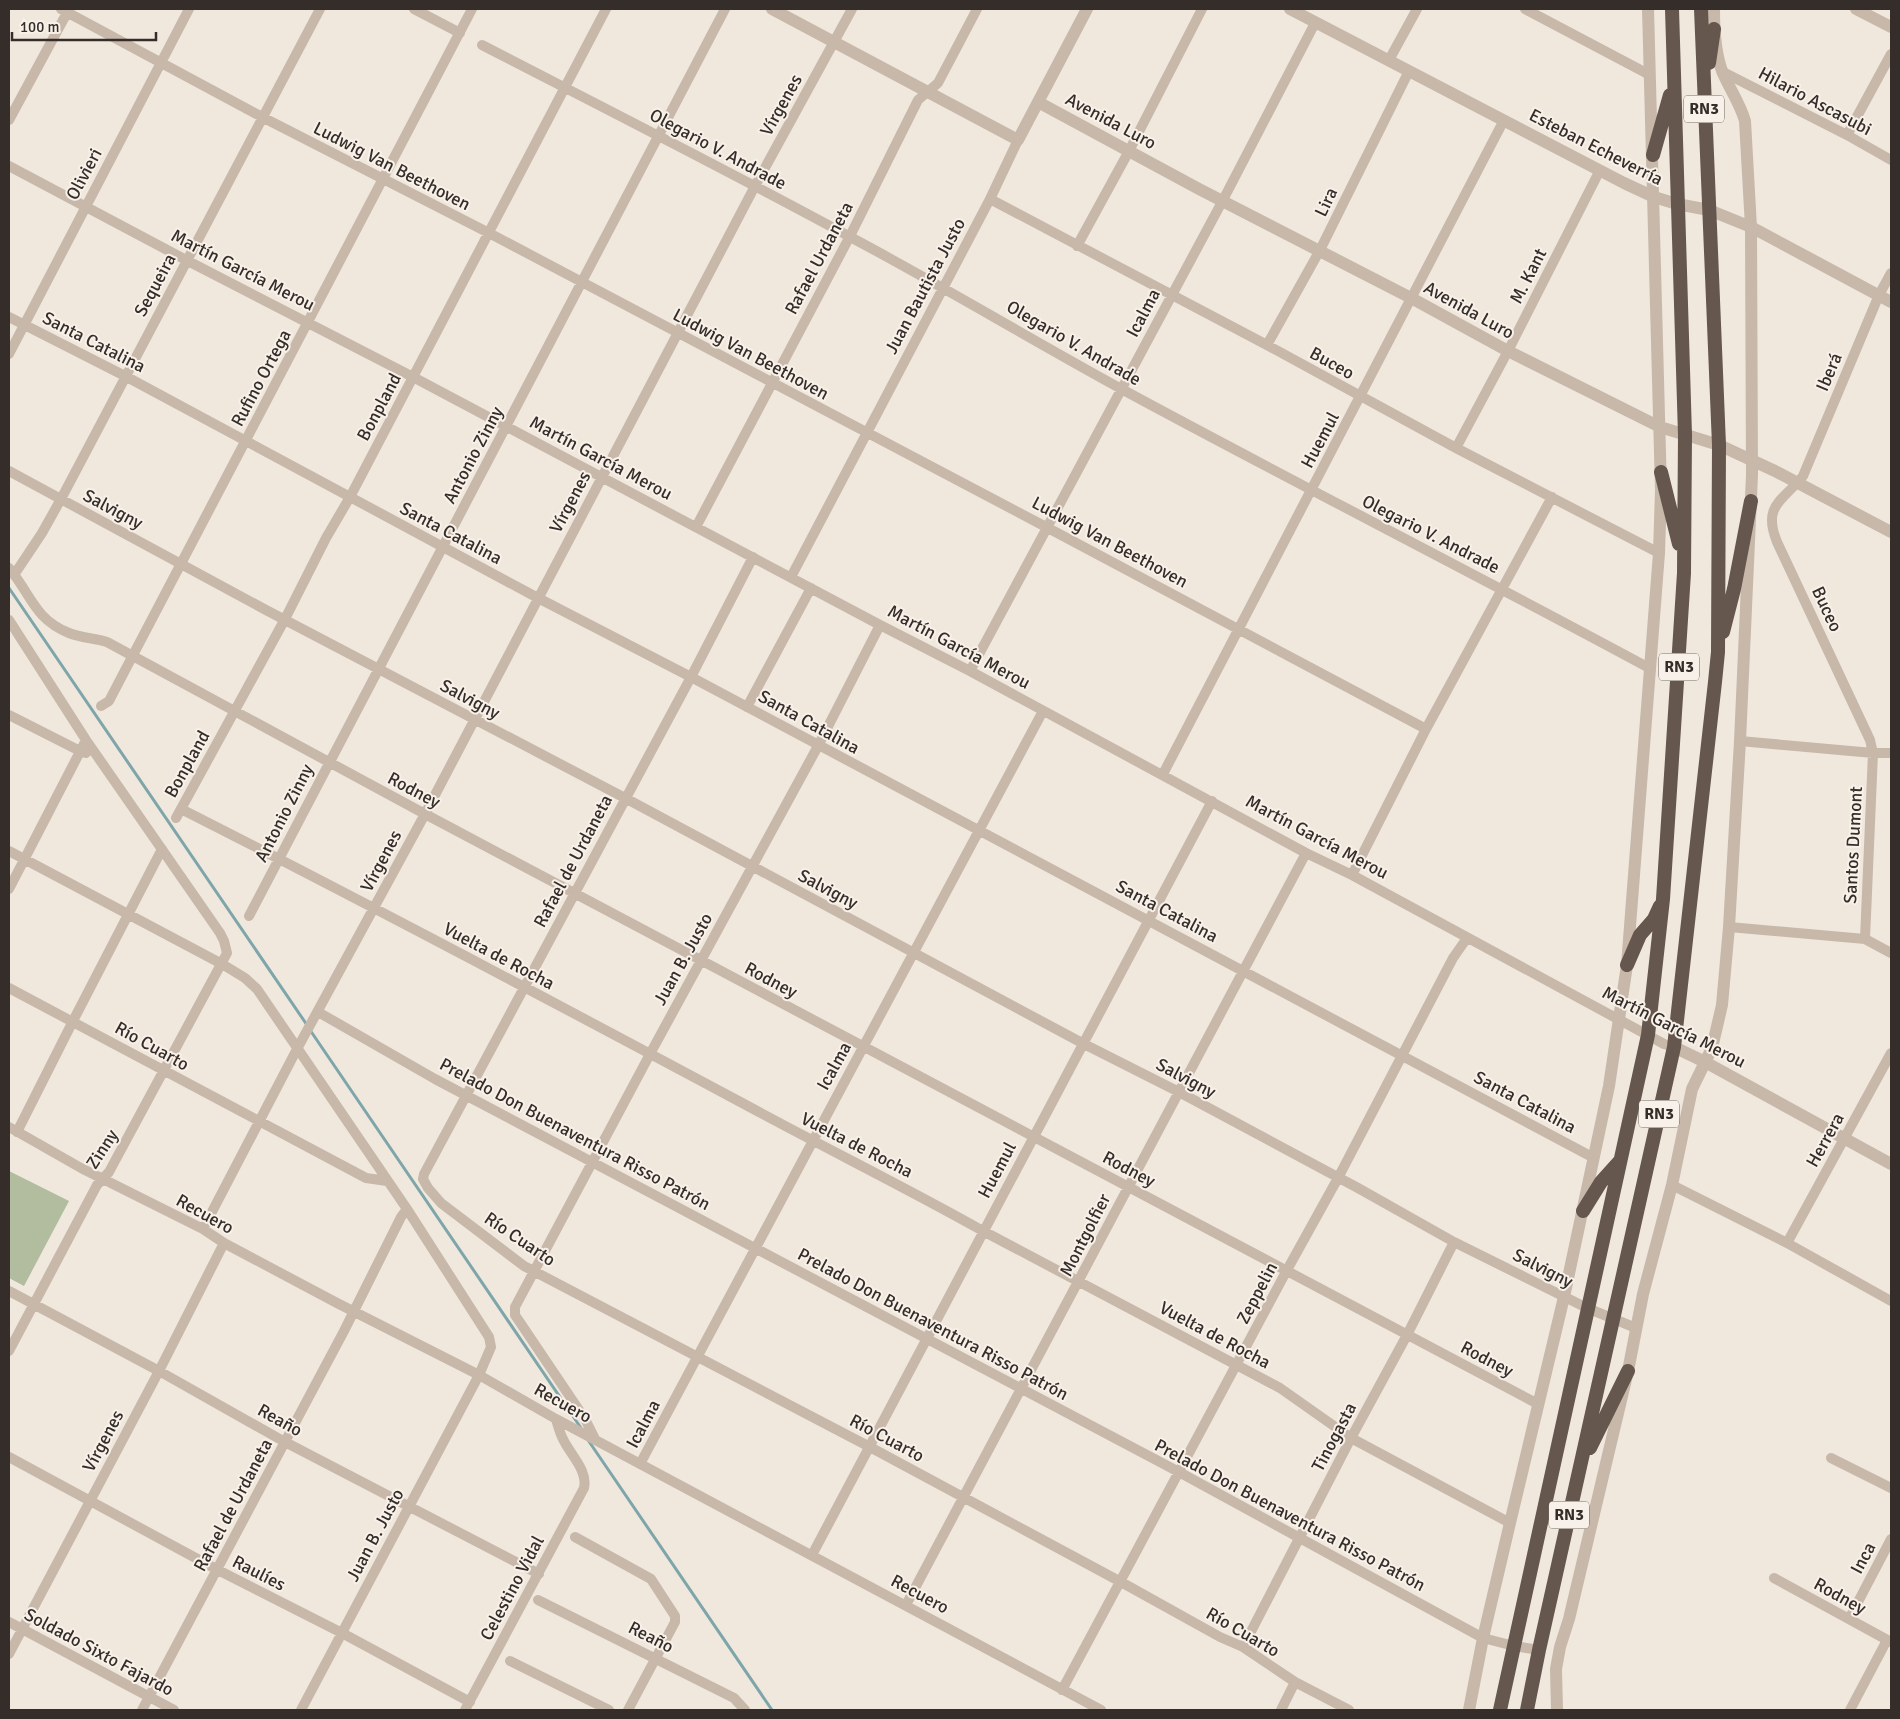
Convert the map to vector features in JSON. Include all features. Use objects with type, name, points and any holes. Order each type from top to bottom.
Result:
[{"type":"highway","name":"RN3","points":[[1500,1710],[1648,1035],[1663,899],[1684,562],[1685,435],[1672,9]]},
{"type":"highway","name":"RN3","points":[[1527,1710],[1674,1048],[1718,652],[1719,444],[1700,9]]},
{"type":"highway","points":[[1703,98],[1714,29]]},
{"type":"highway","points":[[1653,155],[1674,82]]},
{"type":"highway","points":[[1661,472],[1684,562]]},
{"type":"highway","points":[[1718,652],[1734,589],[1751,501]]},
{"type":"highway","points":[[1627,965],[1640,935],[1654,919],[1663,899]]},
{"type":"highway","points":[[1582,1211],[1601,1182],[1620,1162]]},
{"type":"highway","points":[[1579,1469],[1628,1371]]},
{"type":"street","name":"Olivieri","points":[[9,354],[189,9]]},
{"type":"street","name":"Sequeira","points":[[12,571],[42,534],[186,260],[264,118],[320,9]]},
{"type":"street","points":[[414,9],[460,33]]},
{"type":"street","name":"Rufino Ortega","points":[[101,706],[109,700],[132,657],[472,9]]},
{"type":"street","name":"Bonpland","points":[[176,818],[285,619],[326,538],[350,497],[606,9]]},
{"type":"street","name":"Antonio Zinny","points":[[249,916],[725,9]]},
{"type":"street","points":[[772,9],[1018,140]]},
{"type":"street","name":"Vírgenes","points":[[297,1049],[425,814],[677,333],[852,9]]},
{"type":"street","name":"Rafael Urdaneta","points":[[696,527],[850,236],[918,100],[938,83],[977,9]]},
{"type":"street","name":"Juan Bautista Justo","points":[[791,578],[944,288],[1018,140],[1087,9]]},
{"type":"street","points":[[1077,246],[1202,9]]},
{"type":"street","name":"Esteban Echeverría","points":[[1290,9],[1654,197],[1677,204],[1709,210],[1751,227],[1891,302]]},
{"type":"street","points":[[1389,60],[1417,9]]},
{"type":"street","points":[[1525,9],[1650,75]]},
{"type":"street","points":[[1468,1710],[1483,1638],[1564,1297],[1594,1158],[1609,1086],[1627,965],[1659,553],[1661,472],[1648,9]]},
{"type":"street","points":[[1557,1710],[1556,1682],[1560,1647],[1566,1632],[1628,1371],[1636,1328],[1672,1184],[1692,1089],[1712,1048],[1722,1005],[1729,927],[1740,742],[1751,501],[1751,227],[1745,121],[1743,112],[1722,72],[1714,29],[1714,9]]},
{"type":"street","points":[[1856,9],[1891,27]]},
{"type":"street","name":"Ludwig Van Beethoven","points":[[65,10],[264,118],[583,282],[1426,729]]},
{"type":"street","points":[[9,120],[65,10]]},
{"type":"street","name":"Icalma","points":[[970,671],[1223,200],[1315,23]]},
{"type":"street","name":"Olegario V. Andrade","points":[[482,45],[850,236],[1122,389],[1311,491],[1503,589],[1651,669]]},
{"type":"street","points":[[1847,135],[1891,54]]},
{"type":"street","name":"Lira","points":[[1267,345],[1320,250],[1409,71]]},
{"type":"street","name":"Hilario Ascasubi","points":[[1722,72],[1847,135],[1891,160]]},
{"type":"street","name":"Avenida Luro","points":[[1038,102],[1413,299],[1508,352],[1660,428],[1719,444],[1891,532]]},
{"type":"street","name":"Huemul","points":[[1163,774],[1413,299],[1504,120]]},
{"type":"street","name":"Martín García Merou","points":[[9,166],[413,377],[880,626],[970,671],[1306,853],[1352,874],[1648,1035],[1705,1062],[1891,1164]]},
{"type":"street","name":"M. Kant","points":[[1456,448],[1508,352],[1600,170]]},
{"type":"street","name":"Buceo","points":[[990,199],[1267,345],[1361,398],[1659,553]]},
{"type":"street","name":"Iberá","points":[[1797,484],[1803,476],[1879,295],[1891,273]]},
{"type":"street","name":"Santa Catalina","points":[[9,317],[125,376],[443,548],[1244,970],[1594,1158]]},
{"type":"street","name":"Salvigny","points":[[9,471],[1084,1044],[1179,1092],[1454,1242],[1587,1308],[1636,1328]]},
{"type":"street","name":"Buceo","points":[[1797,484],[1782,496],[1776,504],[1772,517],[1772,529],[1870,740],[1874,753]]},
{"type":"street","points":[[1352,874],[1426,729],[1552,497]]},
{"type":"street","name":"Rafael de Urdaneta","points":[[423,1179],[753,558]]},
{"type":"street","name":"Rodney","points":[[12,571],[36,609],[46,621],[72,634],[108,642],[132,657],[425,814],[1538,1404]]},
{"type":"street","points":[[747,707],[811,588]]},
{"type":"street","points":[[9,620],[96,755],[224,941],[227,953],[222,964],[9,851]]},
{"type":"street","name":"Juan B. Justo","points":[[595,1439],[585,1419],[515,1315],[515,1308],[700,960],[818,746],[880,626]]},
{"type":"street","name":"Icalma","points":[[640,1464],[1042,711]]},
{"type":"street","points":[[9,715],[80,751],[96,755]]},
{"type":"street","points":[[9,889],[86,740]]},
{"type":"street","points":[[1740,742],[1891,753]]},
{"type":"street","name":"Santos Dumont","points":[[1865,939],[1874,753]]},
{"type":"street","name":"Huemul","points":[[812,1555],[868,1446],[1212,801]]},
{"type":"street","name":"Vuelta de Rocha","points":[[182,809],[279,858],[1280,1388],[1350,1438],[1510,1523]]},
{"type":"street","points":[[13,1129],[73,1021],[162,849]]},
{"type":"street","name":"Montgolfier","points":[[906,1605],[1306,853]]},
{"type":"street","points":[[1729,927],[1865,939],[1891,953]]},
{"type":"street","name":"Zeppelin","points":[[1062,1690],[1338,1178],[1453,958],[1467,938]]},
{"type":"street","name":"Juan B. Justo","points":[[222,964],[246,978],[257,989],[407,1209],[489,1337],[491,1347],[479,1375],[301,1710]]},
{"type":"street","name":"Zinny","points":[[9,1351],[97,1185],[109,1172],[222,964]]},
{"type":"street","name":"Río Cuarto","points":[[9,988],[366,1178],[387,1181]]},
{"type":"street","name":"Prelado Don Buenaventura Risso Patrón","points":[[318,1012],[467,1096],[1179,1472],[1483,1638],[1539,1650]]},
{"type":"street","points":[[203,1229],[297,1049]]},
{"type":"street","name":"Herrera","points":[[1787,1243],[1891,1053]]},
{"type":"street","name":"Recuero","points":[[13,1129],[81,1168],[203,1229],[224,1243],[479,1375],[640,1464],[1100,1710]]},
{"type":"street","name":"Río Cuarto","points":[[423,1179],[442,1204],[524,1266],[868,1446],[1220,1637],[1242,1647],[1295,1682],[1349,1710]]},
{"type":"street","points":[[1672,1184],[1891,1299]]},
{"type":"street","name":"Rafael de Urdaneta","points":[[142,1710],[354,1311],[401,1217],[407,1209]]},
{"type":"street","name":"Tinogasta","points":[[1242,1647],[1350,1438],[1408,1335],[1454,1242]]},
{"type":"street","name":"Vírgenes","points":[[9,1654],[159,1371],[224,1243]]},
{"type":"street","name":"Reaño","points":[[9,1291],[159,1371],[284,1442],[539,1574]]},
{"type":"street","name":"Celestino Vidal","points":[[467,1706],[584,1488],[586,1481],[563,1440],[556,1418]]},
{"type":"street","name":"Raulíes","points":[[9,1457],[216,1569],[342,1633],[467,1706]]},
{"type":"street","points":[[1831,1458],[1891,1488]]},
{"type":"street","points":[[575,1537],[652,1579],[675,1616],[675,1622],[628,1710]]},
{"type":"street","name":"Inca","points":[[1848,1618],[1891,1539]]},
{"type":"street","name":"Rodney","points":[[1774,1578],[1889,1641]]},
{"type":"street","name":"Reaño","points":[[538,1600],[734,1698],[745,1710]]},
{"type":"street","name":"Soldado Sixto Fajardo","points":[[9,1622],[174,1710]]},
{"type":"street","points":[[1850,1710],[1889,1641]]},
{"type":"street","points":[[510,1661],[609,1710]]},
{"type":"street","points":[[1281,1710],[1295,1682]]},
{"type":"green space","points":[[9,1171],[69,1201],[24,1286],[9,1278]]},
{"type":"waterway","points":[[9,588],[307,1025]]},
{"type":"waterway","points":[[310,1030],[581,1428]]},
{"type":"waterway","points":[[588,1440],[772,1710]]}]
